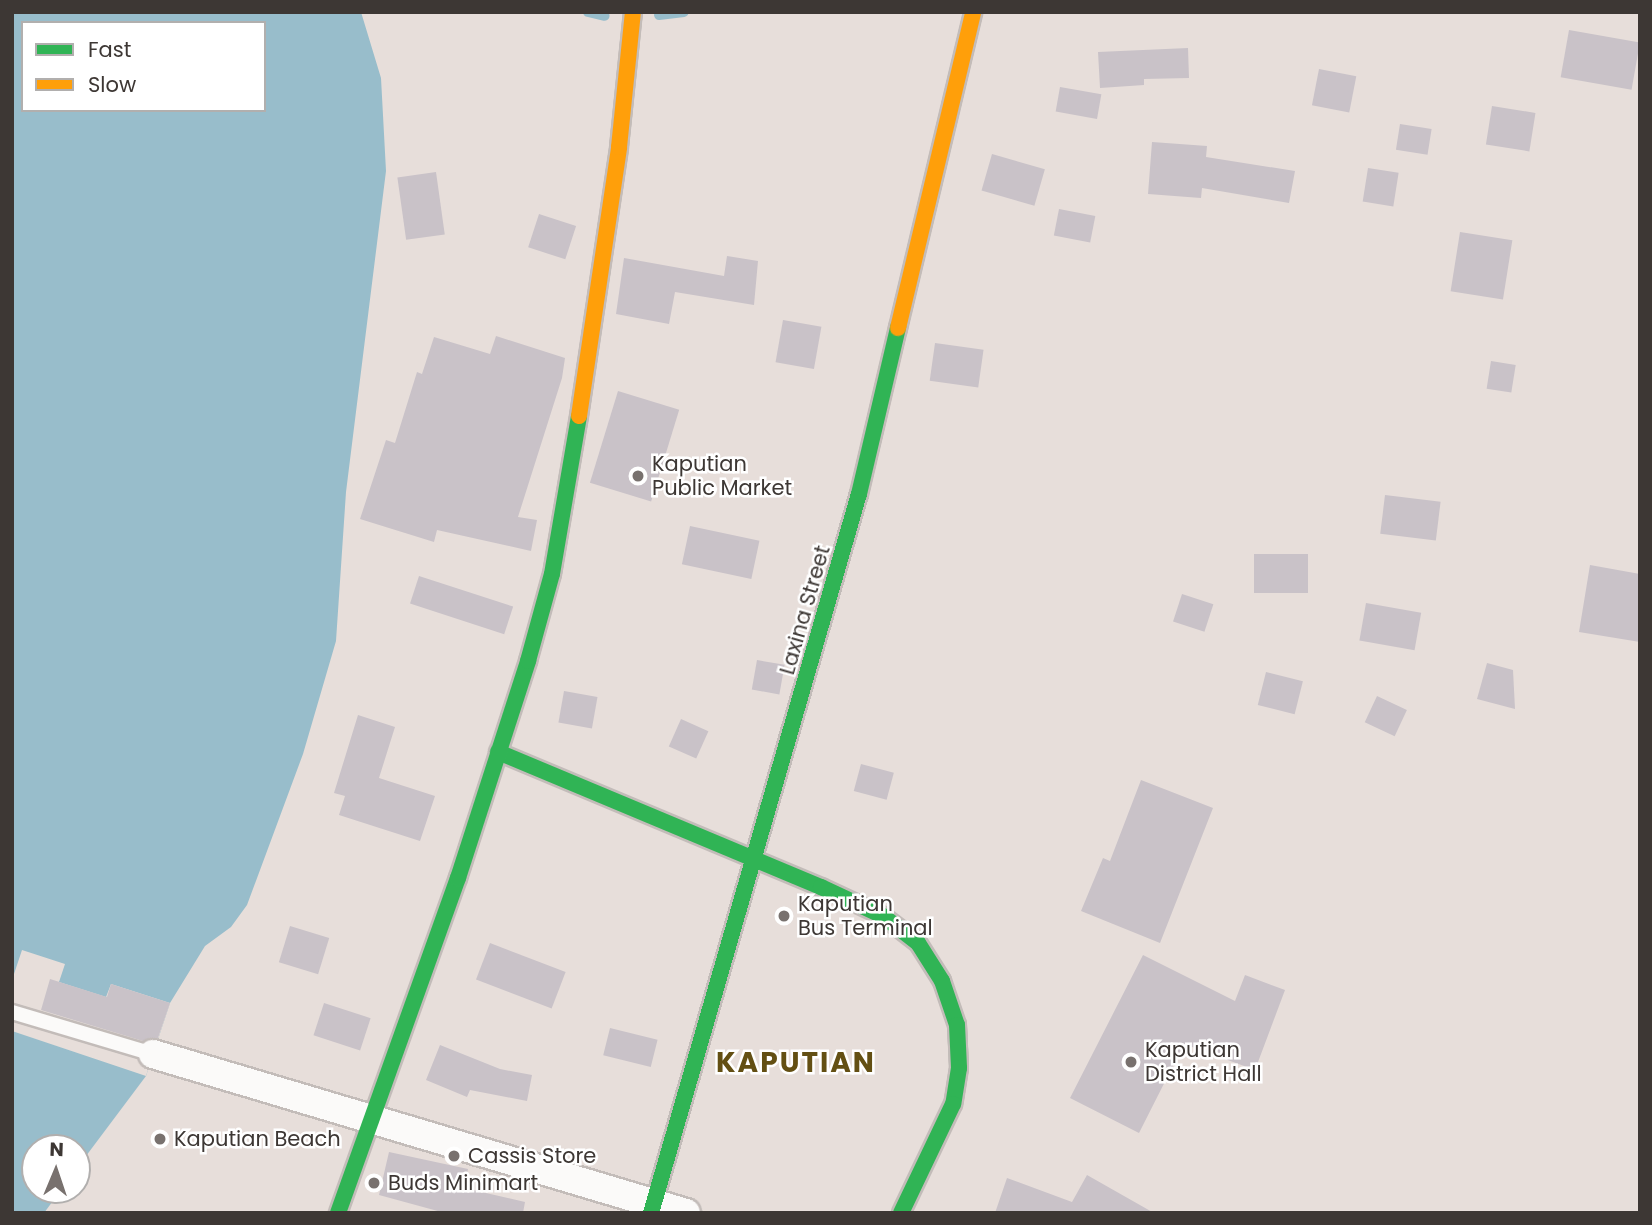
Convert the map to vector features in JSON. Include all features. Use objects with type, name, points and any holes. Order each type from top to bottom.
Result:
[{"type":"street","points":[[338,1213],[458,878],[535,636],[568,493],[619,147],[632,12]]},
{"type":"street","name":"Laxina Street","points":[[652,1208],[756,858],[859,494],[973,12]]},
{"type":"street","points":[[498,752],[756,858],[883,916],[918,943],[942,981],[957,1025],[959,1068],[953,1104],[901,1213]]},
{"type":"street","points":[[153,1054],[652,1208],[687,1213]]},
{"type":"lane","points":[[12,1012],[153,1054]]},
{"type":"water","points":[[12,12],[361,12],[381,78],[386,171],[346,492],[336,641],[303,754],[247,905],[231,927],[205,946],[170,1003],[146,1076],[91,1149],[91,1134],[21,1134],[21,1204],[51,1204],[44,1213],[12,1213]]},
{"type":"pier","points":[[22,950],[65,964],[59,982],[106,997],[111,984],[170,1003],[146,1076],[12,1031],[12,980]]},
{"type":"building","points":[[1569,30],[1640,43],[1632,90],[1561,77]]},
{"type":"building","points":[[1188,48],[1189,78],[1144,79],[1144,85],[1100,88],[1098,52]]},
{"type":"building","points":[[1319,69],[1356,76],[1349,113],[1312,105]]},
{"type":"building","points":[[1060,87],[1101,94],[1097,119],[1056,112]]},
{"type":"building","points":[[1492,106],[1535,113],[1529,151],[1486,145]]},
{"type":"building","points":[[1400,124],[1432,129],[1428,155],[1396,150]]},
{"type":"building","points":[[1152,142],[1207,146],[1206,157],[1295,171],[1289,203],[1202,188],[1201,198],[1148,194]]},
{"type":"building","points":[[992,154],[1045,169],[1034,206],[982,191]]},
{"type":"building","points":[[1368,168],[1399,173],[1393,206],[1363,202]]},
{"type":"building","points":[[436,172],[445,234],[406,240],[397,177]]},
{"type":"building","points":[[1059,209],[1095,216],[1090,243],[1054,236]]},
{"type":"building","points":[[539,214],[576,226],[565,259],[528,247]]},
{"type":"building","points":[[1460,232],[1512,240],[1503,300],[1451,291]]},
{"type":"building","points":[[727,256],[758,261],[754,305],[675,292],[669,324],[616,314],[624,258],[724,276]]},
{"type":"building","points":[[783,320],[821,327],[814,369],[776,362]]},
{"type":"building","points":[[496,336],[565,358],[562,378],[518,517],[537,520],[531,551],[437,530],[434,542],[360,519],[386,440],[395,443],[417,372],[422,374],[434,337],[490,354]]},
{"type":"building","points":[[935,343],[984,350],[978,387],[930,381]]},
{"type":"building","points":[[1491,361],[1516,365],[1511,393],[1487,389]]},
{"type":"building","points":[[618,391],[679,410],[651,502],[590,483]]},
{"type":"building","points":[[1385,495],[1441,502],[1436,541],[1380,534]]},
{"type":"building","points":[[690,526],[759,541],[751,579],[682,564]]},
{"type":"building","points":[[1254,554],[1308,554],[1308,593],[1254,593]]},
{"type":"building","points":[[1590,565],[1640,574],[1640,642],[1579,632]]},
{"type":"building","points":[[419,576],[513,607],[504,634],[410,604]]},
{"type":"building","points":[[1182,594],[1213,604],[1204,632],[1173,622]]},
{"type":"building","points":[[1366,603],[1421,613],[1415,650],[1359,640]]},
{"type":"building","points":[[757,660],[785,665],[779,694],[752,690]]},
{"type":"building","points":[[1487,663],[1513,670],[1515,709],[1477,699]]},
{"type":"building","points":[[1266,672],[1303,681],[1295,714],[1258,705]]},
{"type":"building","points":[[564,691],[597,697],[592,728],[558,723]]},
{"type":"building","points":[[1377,696],[1407,710],[1395,736],[1365,722]]},
{"type":"building","points":[[358,715],[395,727],[379,778],[435,796],[420,841],[339,815],[345,796],[334,793]]},
{"type":"building","points":[[681,719],[708,731],[696,759],[669,746]]},
{"type":"building","points":[[861,764],[894,773],[887,800],[854,791]]},
{"type":"building","points":[[1141,780],[1213,808],[1160,943],[1081,911],[1103,858],[1110,861]]},
{"type":"building","points":[[290,926],[329,938],[318,974],[279,962]]},
{"type":"building","points":[[490,943],[566,972],[552,1008],[476,979]]},
{"type":"building","name":"Kaputian District Hall","points":[[1143,955],[1235,1001],[1245,975],[1285,990],[1255,1070],[1184,1044],[1139,1133],[1070,1098]]},
{"type":"building","points":[[50,979],[107,997],[111,984],[170,1003],[158,1038],[143,1041],[41,1010]]},
{"type":"building","points":[[324,1003],[371,1018],[360,1050],[313,1035]]},
{"type":"building","points":[[610,1028],[658,1040],[651,1067],[603,1055]]},
{"type":"building","points":[[440,1045],[500,1069],[532,1075],[527,1101],[470,1090],[467,1097],[426,1080]]},
{"type":"building","points":[[389,1152],[468,1169],[464,1188],[525,1202],[523,1213],[445,1213],[379,1195]]},
{"type":"building","points":[[1087,1175],[1154,1213],[995,1213],[1007,1178],[1072,1202]]},
{"type":"waterway","points":[[588,12],[605,16]]},
{"type":"waterway","points":[[659,15],[684,12]]},
{"type":"traffic: fast","points":[[651,1213],[859,494],[898,328]]},
{"type":"traffic: fast","points":[[338,1213],[458,878],[528,661],[552,574],[579,416]]},
{"type":"traffic: fast","points":[[498,752],[821,887],[883,916],[918,943],[942,981],[957,1025],[959,1068],[953,1104],[901,1213]]},
{"type":"traffic: slow","points":[[579,416],[619,147],[633,12]]},
{"type":"traffic: slow","points":[[898,328],[973,12]]},
{"type":"place","name":"Kaputian Public Market","points":[[638,476]]},
{"type":"place","name":"Kaputian Bus Terminal","points":[[784,916]]},
{"type":"place","name":"Kaputian District Hall","points":[[1131,1062]]},
{"type":"place","name":"Kaputian Beach","points":[[160,1139]]},
{"type":"place","name":"Cassis Store","points":[[454,1156]]},
{"type":"place","name":"Buds Minimart","points":[[374,1183]]},
{"type":"district","name":"KAPUTIAN","points":[[796,1063]]}]
